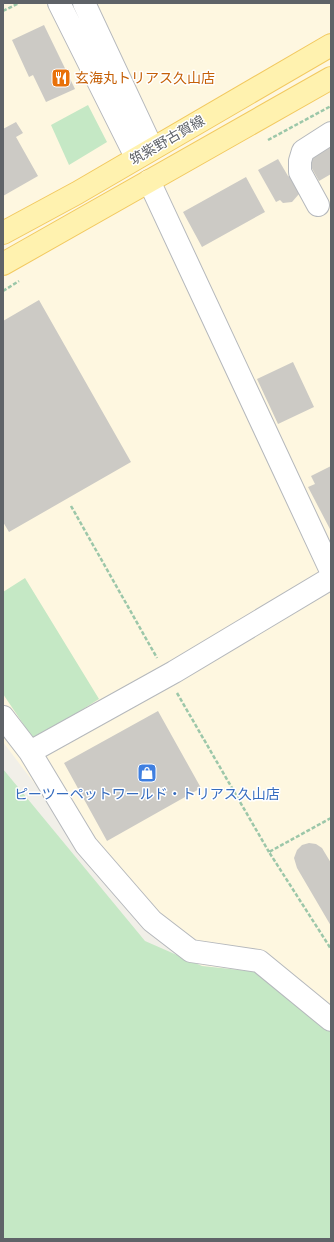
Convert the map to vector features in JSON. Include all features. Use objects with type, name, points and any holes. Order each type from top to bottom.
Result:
[{"type":"main road","name":"筑紫野古賀線","points":[[3,233],[77,193],[331,45]]},
{"type":"main road","name":"筑紫野古賀線","points":[[3,264],[331,78]]},
{"type":"street","points":[[59,3],[144,153]]},
{"type":"street","points":[[84,3],[144,153]]},
{"type":"street","points":[[318,204],[300,172],[300,161],[303,151],[331,133]]},
{"type":"street","points":[[148,181],[331,571]]},
{"type":"street","points":[[30,752],[167,676],[331,578]]},
{"type":"street","points":[[3,717],[30,752],[86,845],[152,921],[191,951],[259,961],[331,1020]]},
{"type":"path","points":[[3,11],[19,3]]},
{"type":"path","points":[[71,506],[269,852],[331,949]]},
{"type":"path","points":[[269,852],[331,818]]},
{"type":"shaded area","points":[[3,3],[331,3],[331,1032],[259,972],[202,966],[144,928],[3,742]]},
{"type":"green space","points":[[88,105],[107,142],[69,165],[51,125]]},
{"type":"green space","points":[[25,578],[99,699],[34,740],[3,694],[3,592]]},
{"type":"green space","points":[[3,769],[145,941],[202,966],[259,972],[331,1032],[331,1239],[3,1239]]},
{"type":"building","points":[[44,25],[75,89],[46,102],[33,75],[29,77],[12,40]]},
{"type":"building","points":[[16,122],[23,133],[16,137],[38,176],[3,196],[3,129]]},
{"type":"building","points":[[331,143],[331,174],[319,181],[309,163],[309,155]]},
{"type":"building","points":[[278,159],[288,176],[293,178],[300,189],[299,194],[292,202],[283,203],[280,200],[276,202],[258,170]]},
{"type":"building","points":[[246,177],[265,212],[202,247],[183,212]]},
{"type":"building","points":[[39,300],[131,462],[9,532],[3,522],[3,321]]},
{"type":"building","points":[[293,362],[314,407],[278,424],[257,379]]},
{"type":"building","points":[[331,466],[331,531],[308,487],[315,484],[311,476]]},
{"type":"building","points":[[158,711],[201,788],[107,841],[64,763]]},
{"type":"building","points":[[309,843],[316,844],[322,848],[331,863],[331,926],[297,868],[294,858],[297,850],[302,845]]},
{"type":"place","name":"玄海丸トリアス久山店","points":[[61,78]]},
{"type":"place","name":"ピーツーペットワールド・トリアス久山店","points":[[147,773]]}]
